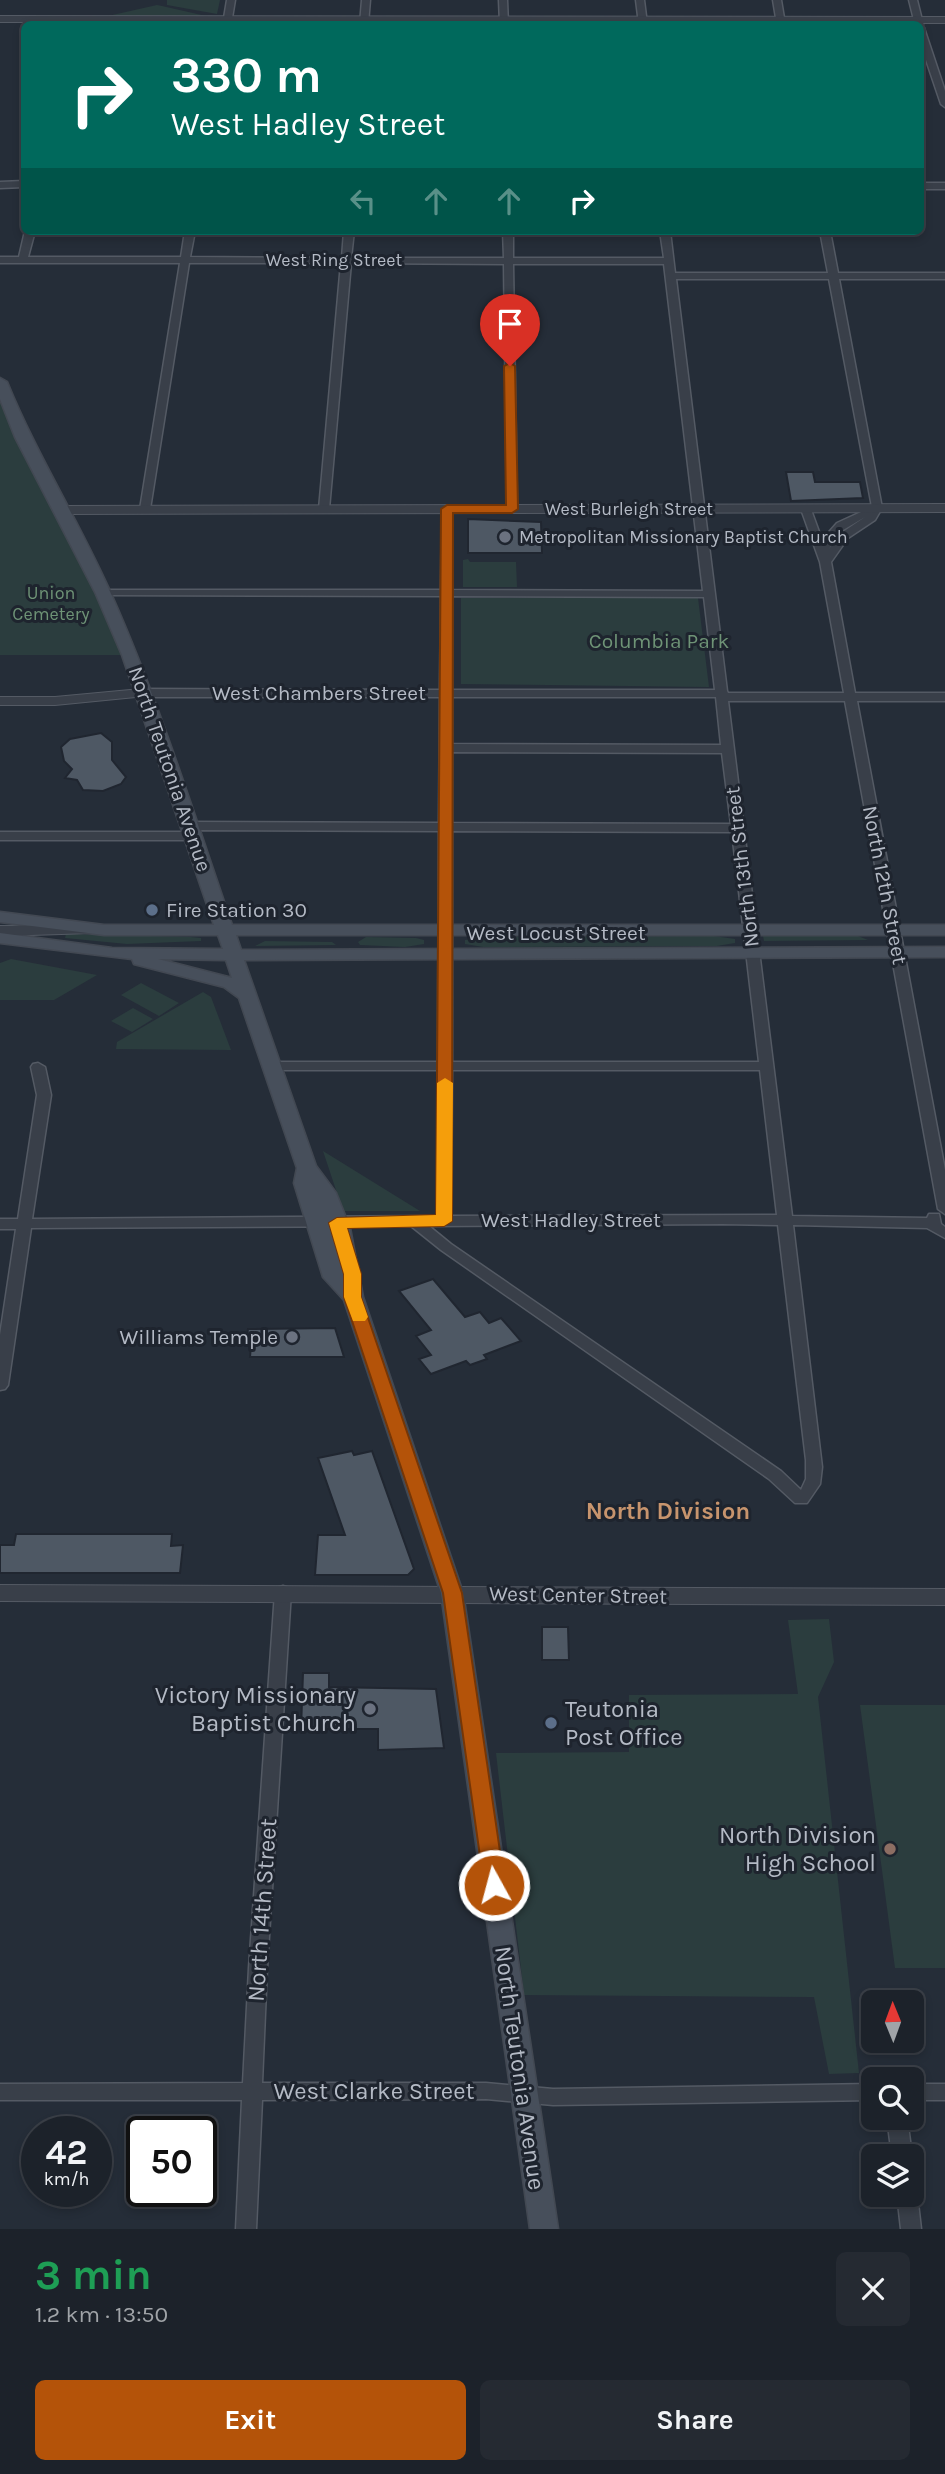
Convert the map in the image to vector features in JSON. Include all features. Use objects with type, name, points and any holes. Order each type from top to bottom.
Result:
[{"type":"main road","name":"North Teutonia Avenue","points":[[0,382],[22,437],[103,592],[130,654],[141,693],[192,831],[224,932],[307,1168],[304,1183],[352,1274],[353,1297],[452,1593],[544,2229]]},
{"type":"main road","points":[[0,917],[93,930]]},
{"type":"main road","name":"West Locust Street","points":[[93,930],[945,930]]},
{"type":"main road","name":"West Locust Street","points":[[0,938],[112,953],[233,955],[945,953]]},
{"type":"main road","points":[[112,953],[230,982],[246,994]]},
{"type":"street","points":[[228,21],[231,0]]},
{"type":"street","points":[[365,21],[366,0]]},
{"type":"street","points":[[503,0],[504,21]]},
{"type":"street","points":[[640,0],[643,21]]},
{"type":"street","points":[[777,0],[781,21]]},
{"type":"street","points":[[913,0],[918,21]]},
{"type":"street","points":[[0,19],[55,21]]},
{"type":"street","points":[[924,23],[945,20]]},
{"type":"street","points":[[924,39],[945,104]]},
{"type":"street","points":[[0,184],[21,184]]},
{"type":"street","points":[[924,186],[945,186]]},
{"type":"street","points":[[23,260],[29,235]]},
{"type":"street","points":[[145,509],[189,235]]},
{"type":"street","points":[[324,509],[349,235]]},
{"type":"street","points":[[508,235],[512,509]]},
{"type":"street","name":"North 13th Street","points":[[414,1221],[446,1247],[775,1475],[801,1499],[812,1489],[815,1475],[786,1220],[748,930],[723,696],[697,509],[665,235]]},
{"type":"street","points":[[823,558],[844,536],[871,519],[877,509],[826,235]]},
{"type":"street","name":"West Ring Street","points":[[0,260],[668,261]]},
{"type":"street","points":[[670,276],[945,276]]},
{"type":"street","name":"West Burleigh Street","points":[[62,510],[945,508]]},
{"type":"street","points":[[444,1221],[447,509]]},
{"type":"street","name":"North 12th Street","points":[[806,509],[823,558],[851,698],[945,1211]]},
{"type":"street","points":[[103,592],[708,594]]},
{"type":"street","name":"West Chambers Street","points":[[0,701],[55,701],[141,693],[447,693],[851,698],[945,696]]},
{"type":"street","points":[[447,748],[728,749]]},
{"type":"street","points":[[0,836],[447,827],[738,828]]},
{"type":"street","name":"West Locust Street","points":[[0,931],[93,930]]},
{"type":"street","points":[[272,1066],[766,1066]]},
{"type":"street","points":[[0,1385],[27,1224],[44,1096],[38,1067]]},
{"type":"street","points":[[945,1211],[934,1217],[932,1223],[945,1233]]},
{"type":"street","name":"West Hadley Street","points":[[0,1224],[786,1220],[932,1223]]},
{"type":"street","name":"West Center Street","points":[[0,1593],[283,1592],[945,1597]]},
{"type":"street","name":"North 14th Street","points":[[246,2229],[283,1592]]},
{"type":"street","name":"West Clarke Street","points":[[0,2092],[252,2090],[523,2094],[553,2097],[861,2092]]},
{"type":"street","points":[[924,2092],[945,2092]]},
{"type":"street","points":[[908,2207],[911,2229]]},
{"type":"green space","points":[[167,0],[220,0],[217,14],[167,5]]},
{"type":"green space","points":[[157,5],[206,16],[108,16]]},
{"type":"green space","name":"Union Cemetery","points":[[0,382],[130,655],[0,655]]},
{"type":"green space","points":[[468,559],[470,562],[516,562],[517,587],[463,587],[463,560]]},
{"type":"green space","name":"Columbia Park","points":[[461,598],[698,598],[709,687],[461,684]]},
{"type":"green space","points":[[66,934],[191,937],[201,938],[201,941],[127,944],[65,938]]},
{"type":"green space","points":[[714,936],[735,939],[735,943],[717,946],[483,947],[465,944],[465,940],[483,937]]},
{"type":"green space","points":[[763,936],[858,936],[868,940],[764,941]]},
{"type":"green space","points":[[366,937],[416,938],[424,940],[424,944],[405,947],[360,945],[358,942]]},
{"type":"green space","points":[[265,941],[332,942],[336,945],[255,946]]},
{"type":"green space","points":[[11,959],[97,975],[54,1000],[0,1000],[0,963]]},
{"type":"green space","points":[[141,983],[179,1003],[159,1016],[121,995]]},
{"type":"green space","points":[[203,992],[211,997],[231,1050],[116,1049],[117,1042]]},
{"type":"green space","points":[[133,1008],[153,1019],[132,1032],[111,1021]]},
{"type":"green space","points":[[323,1151],[420,1211],[343,1211]]},
{"type":"green space","points":[[829,1619],[834,1662],[818,1697],[859,2073],[829,2074],[814,1997],[524,1995],[496,1753],[629,1752],[629,1695],[798,1694],[788,1620]]},
{"type":"green space","points":[[860,1705],[945,1705],[945,1968],[895,1968]]},
{"type":"building","points":[[786,472],[813,472],[815,482],[860,482],[863,498],[791,501]]},
{"type":"building","name":"Metropolitan Missionary Baptist Church","points":[[468,519],[541,522],[542,553],[468,553]]},
{"type":"building","points":[[101,733],[112,742],[112,760],[126,777],[121,784],[103,791],[83,790],[77,780],[65,778],[72,769],[64,761],[61,747],[70,739]]},
{"type":"building","points":[[433,1279],[465,1317],[480,1312],[489,1323],[501,1318],[521,1341],[484,1355],[487,1359],[470,1365],[466,1361],[431,1374],[419,1359],[431,1355],[416,1336],[431,1330],[399,1291]]},
{"type":"building","name":"Williams Temple","points":[[335,1328],[344,1357],[250,1357],[251,1345],[246,1345],[248,1329]]},
{"type":"building","points":[[352,1451],[354,1455],[372,1451],[414,1569],[408,1575],[315,1575],[318,1535],[345,1535],[318,1458]]},
{"type":"building","points":[[16,1534],[172,1534],[171,1546],[183,1545],[180,1573],[0,1573],[0,1545],[14,1545]]},
{"type":"building","points":[[542,1627],[568,1627],[569,1660],[542,1660]]},
{"type":"building","name":"Victory Missionary Baptist Church","points":[[303,1673],[329,1673],[329,1687],[436,1689],[444,1748],[378,1750],[378,1729],[301,1729]]},
{"type":"slow traffic","points":[[359,1317],[353,1297],[352,1274],[337,1223],[444,1221],[445,1083]]},
{"type":"place","name":"Metropolitan Missionary Baptist Church","points":[[505,537]]},
{"type":"place","name":"Fire Station 30","points":[[152,910]]},
{"type":"place","name":"Williams Temple","points":[[292,1337]]},
{"type":"place","name":"Victory Missionary Baptist Church","points":[[370,1709]]},
{"type":"place","name":"Teutonia Post Office","points":[[551,1723]]},
{"type":"place","name":"North Division High School","points":[[890,1849]]},
{"type":"district","name":"North Division","points":[[668,1511]]},
{"type":"route","points":[[494,1885],[452,1593],[353,1297],[352,1274],[337,1223],[444,1221],[447,509],[512,509],[510,366]]}]
